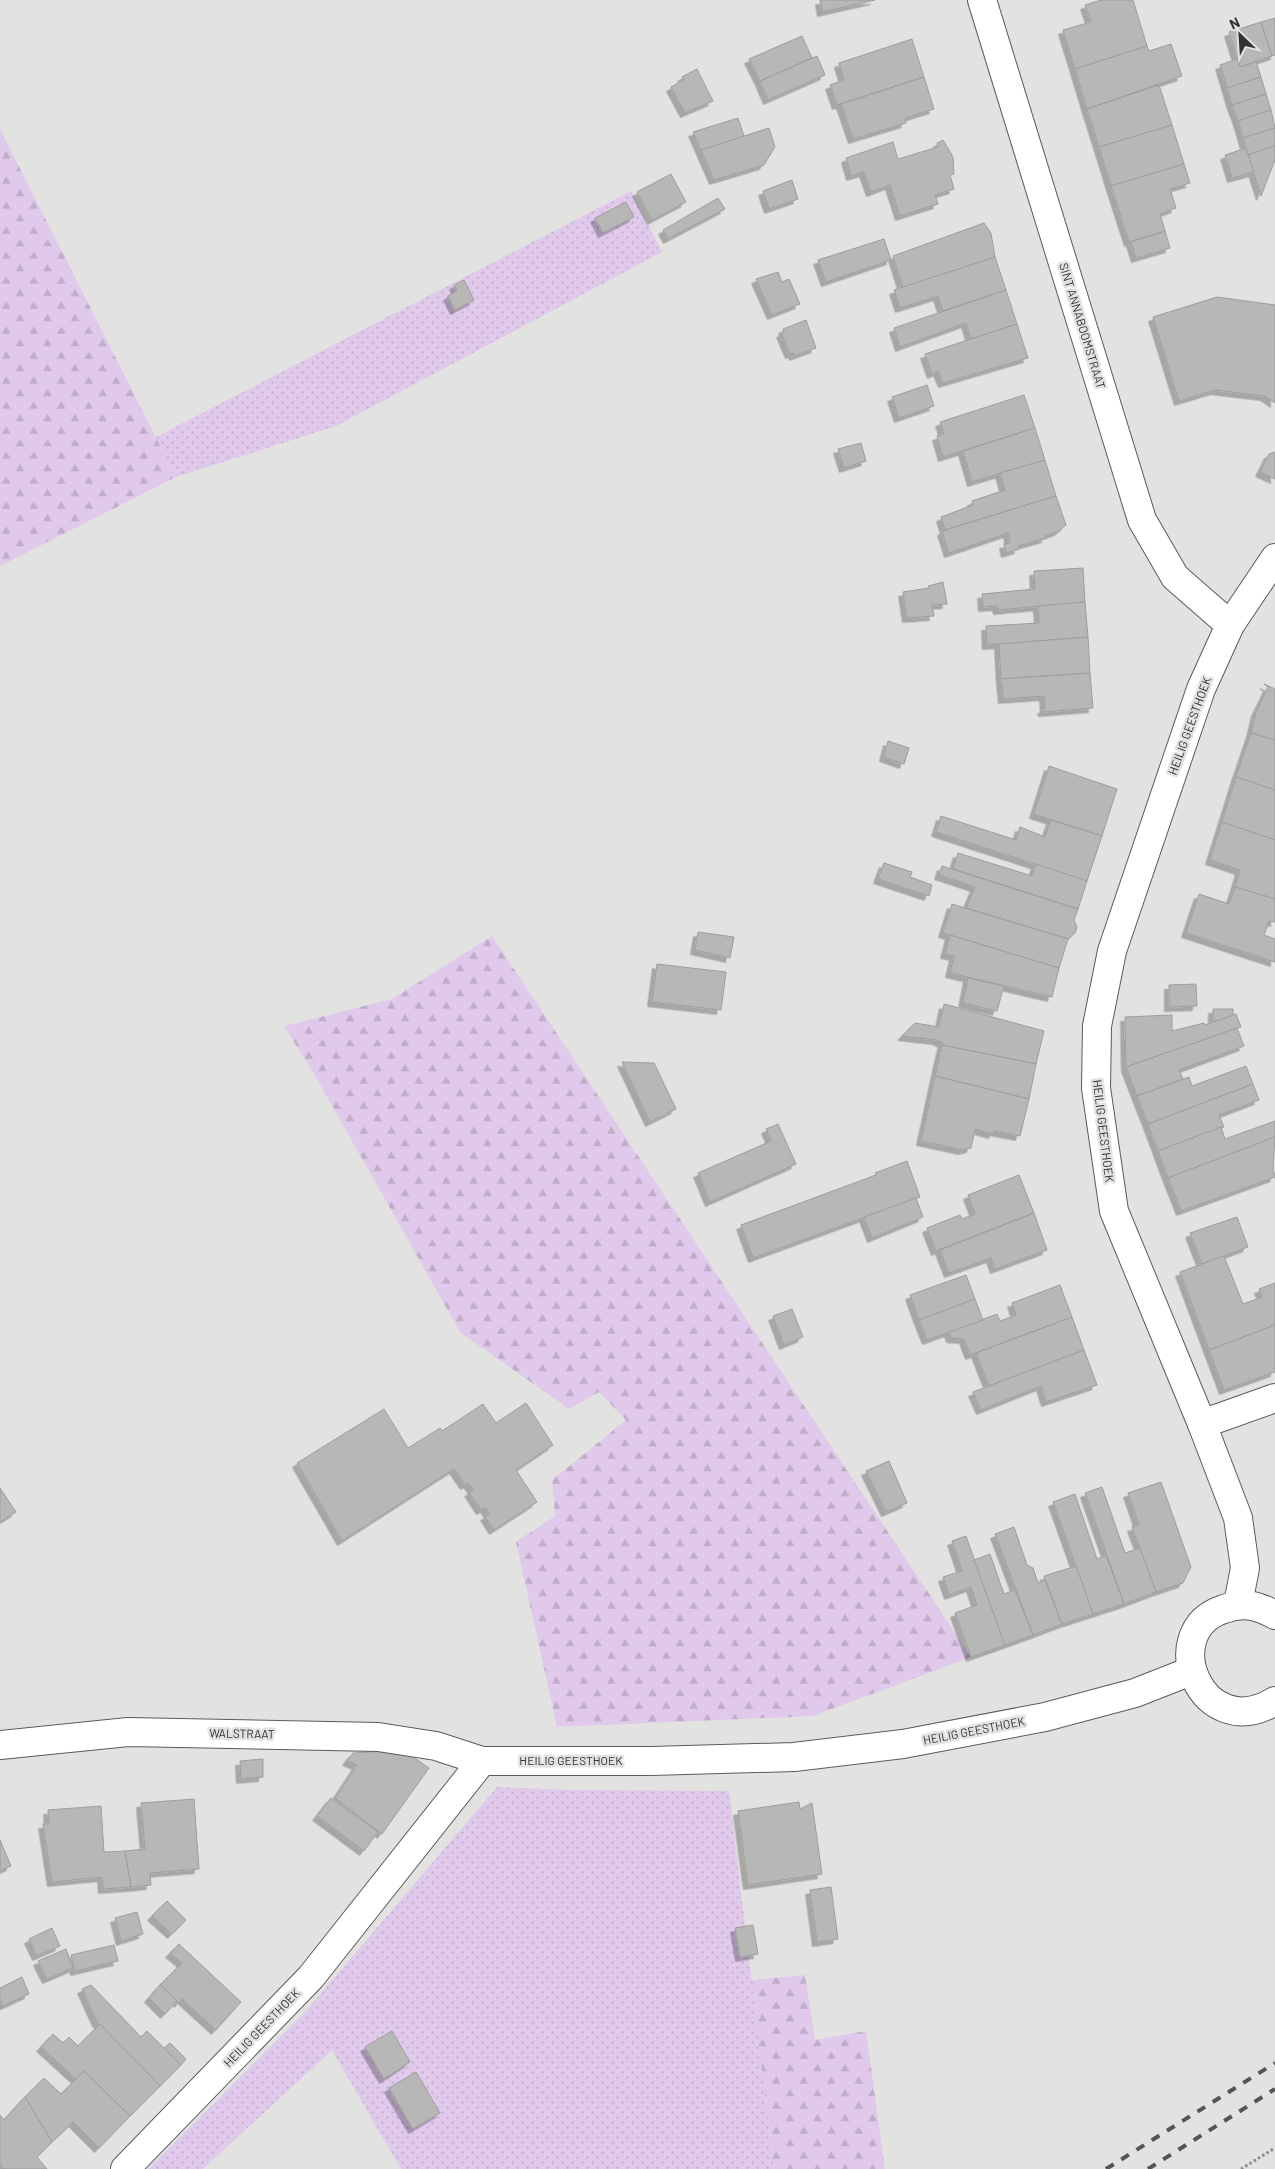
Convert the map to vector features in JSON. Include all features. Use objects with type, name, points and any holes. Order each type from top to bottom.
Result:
[{"type":"street","name":"SINT ANNABOOMSTRAAT","points":[[982,0],[1142,520],[1175,577],[1230,625]]},
{"type":"street","name":"HEILIG GEESTHOEK","points":[[1238,1604],[1245,1568],[1238,1518],[1202,1424],[1114,1211],[1096,1088],[1097,1026],[1112,951],[1201,689],[1230,625],[1275,558]]},
{"type":"street","points":[[1202,1424],[1275,1398]]},
{"type":"street","points":[[1275,1615],[1260,1607],[1238,1604],[1219,1610],[1205,1620],[1196,1632],[1191,1645],[1191,1671],[1196,1684],[1207,1698],[1220,1706],[1232,1710],[1252,1711],[1275,1701]]},
{"type":"street","name":"HEILIG GEESTHOEK","points":[[125,2169],[311,1978],[482,1761],[651,1761],[794,1757],[903,1744],[1045,1717],[1135,1693],[1191,1671]]},
{"type":"street","name":"WALSTRAAT","points":[[0,1745],[128,1732],[378,1737],[436,1746],[482,1761]]},
{"type":"path","points":[[1241,2169],[1275,2148]]},
{"type":"green space","points":[[0,129],[176,477],[0,566]]},
{"type":"green space","points":[[631,191],[662,252],[336,426],[176,477],[156,437]]},
{"type":"green space","points":[[492,936],[971,1657],[813,1716],[557,1727],[516,1542],[555,1516],[552,1480],[626,1420],[599,1392],[569,1409],[460,1332],[313,1072],[284,1026],[392,999]]},
{"type":"green space","points":[[497,1787],[572,1790],[729,1791],[774,2169],[401,2169],[332,2050],[203,2169],[148,2169],[306,2011]]},
{"type":"green space","points":[[805,1975],[815,2040],[866,2031],[885,2169],[774,2169],[751,1980]]},
{"type":"building","points":[[820,0],[875,0],[822,12]]},
{"type":"building","points":[[1101,0],[1133,0],[1147,46],[1075,69],[1063,30],[1091,22],[1085,5]]},
{"type":"building","points":[[1275,18],[1275,55],[1272,56],[1261,22]]},
{"type":"building","points":[[1261,22],[1272,56],[1240,67],[1229,32]]},
{"type":"building","points":[[802,36],[812,58],[760,81],[749,59]]},
{"type":"building","points":[[912,39],[924,77],[837,105],[830,85],[844,80],[839,63]]},
{"type":"building","points":[[1171,44],[1182,76],[1087,109],[1075,69],[1147,46],[1149,51]]},
{"type":"building","points":[[817,56],[825,75],[768,100],[760,81]]},
{"type":"building","points":[[1237,59],[1240,67],[1256,62],[1261,77],[1227,88],[1220,65]]},
{"type":"building","points":[[697,69],[713,101],[685,113],[671,87],[684,80],[682,77]]},
{"type":"building","points":[[924,77],[934,109],[905,118],[906,123],[853,139],[841,104]]},
{"type":"building","points":[[1261,77],[1266,94],[1232,105],[1227,88]]},
{"type":"building","points":[[1159,85],[1172,125],[1099,147],[1087,109]]},
{"type":"building","points":[[1266,94],[1271,110],[1238,121],[1232,105]]},
{"type":"building","points":[[1271,110],[1275,128],[1243,138],[1238,121]]},
{"type":"building","points":[[738,118],[744,136],[701,150],[693,132]]},
{"type":"building","points":[[1172,125],[1184,164],[1111,186],[1099,147]]},
{"type":"building","points":[[769,128],[775,147],[764,165],[714,180],[701,150]]},
{"type":"building","points":[[1275,128],[1275,146],[1248,155],[1243,138]]},
{"type":"building","points":[[943,140],[953,157],[954,174],[950,175],[954,189],[935,195],[938,204],[900,216],[890,185],[871,192],[864,172],[851,176],[846,158],[893,142],[898,159],[938,147],[937,143]]},
{"type":"building","points":[[1275,146],[1275,160],[1261,196],[1248,155]]},
{"type":"building","points":[[1246,148],[1254,172],[1232,178],[1225,155]]},
{"type":"building","points":[[1184,164],[1190,183],[1170,189],[1176,208],[1160,214],[1165,231],[1129,242],[1111,186]]},
{"type":"building","points":[[671,174],[686,202],[652,220],[637,192]]},
{"type":"building","points":[[792,180],[798,199],[769,209],[763,191]]},
{"type":"building","points":[[718,198],[725,209],[668,239],[663,230]]},
{"type":"building","points":[[626,202],[634,217],[603,233],[595,218]]},
{"type":"building","points":[[984,223],[991,233],[995,257],[903,288],[893,256]]},
{"type":"building","points":[[1165,231],[1170,248],[1136,258],[1131,242]]},
{"type":"building","points":[[884,239],[891,260],[826,282],[818,260]]},
{"type":"building","points":[[995,257],[1006,290],[943,311],[938,296],[900,308],[894,290]]},
{"type":"building","points":[[778,272],[782,282],[789,279],[800,304],[772,315],[756,279]]},
{"type":"building","points":[[464,280],[474,300],[455,310],[448,296],[457,291],[454,285]]},
{"type":"building","points":[[1006,290],[1017,324],[971,339],[966,323],[900,347],[894,328]]},
{"type":"building","points":[[1217,297],[1275,305],[1275,403],[1265,396],[1215,390],[1179,401],[1153,317]]},
{"type":"building","points":[[806,320],[816,348],[794,356],[793,353],[790,354],[781,333],[784,332],[783,329]]},
{"type":"building","points":[[1017,324],[1028,358],[943,383],[938,371],[932,374],[925,354]]},
{"type":"building","points":[[927,385],[934,406],[899,418],[892,397]]},
{"type":"building","points":[[1024,395],[1035,428],[943,457],[937,436],[944,434],[940,422]]},
{"type":"building","points":[[1035,428],[1045,460],[972,482],[963,451]]},
{"type":"building","points":[[861,443],[866,461],[844,468],[838,449]]},
{"type":"building","points":[[1275,452],[1275,479],[1260,472],[1269,454]]},
{"type":"building","points":[[1045,460],[1056,496],[945,530],[941,517],[973,505],[972,501],[1005,490],[1000,473]]},
{"type":"building","points":[[1056,496],[1066,525],[1059,531],[1045,536],[1046,538],[1018,546],[1019,549],[1006,553],[1004,544],[1010,543],[1008,533],[949,553],[942,531]]},
{"type":"building","points":[[1083,568],[1085,602],[998,610],[997,606],[983,607],[982,594],[1035,589],[1034,571]]},
{"type":"building","points":[[943,582],[947,604],[932,605],[934,616],[907,618],[903,592],[929,588],[928,586]]},
{"type":"building","points":[[1085,602],[1088,637],[987,645],[986,626],[1039,623],[1038,606]]},
{"type":"building","points":[[1088,637],[1090,673],[1001,679],[999,644]]},
{"type":"building","points":[[1090,673],[1093,708],[1043,712],[1042,709],[1045,709],[1044,696],[1003,699],[1001,679]]},
{"type":"building","points":[[1264,684],[1275,689],[1275,740],[1251,733],[1256,712],[1268,687]]},
{"type":"building","points":[[1251,733],[1275,740],[1275,790],[1236,777]]},
{"type":"building","points":[[888,741],[909,748],[904,764],[884,757]]},
{"type":"building","points":[[1049,766],[1117,789],[1102,836],[1034,814]]},
{"type":"building","points":[[1236,777],[1275,790],[1275,840],[1222,822]]},
{"type":"building","points":[[941,816],[1016,840],[1020,827],[1045,837],[1051,820],[1102,836],[1087,881],[936,832]]},
{"type":"building","points":[[1222,822],[1275,840],[1275,899],[1235,887],[1240,870],[1210,860]]},
{"type":"building","points":[[958,853],[1032,876],[1036,864],[1087,881],[1078,909],[953,869]]},
{"type":"building","points":[[884,863],[912,872],[910,877],[932,885],[929,896],[878,879]]},
{"type":"building","points":[[942,866],[1078,909],[1074,920],[1077,927],[1075,933],[1068,939],[966,908],[975,887],[939,875]]},
{"type":"building","points":[[1235,887],[1275,899],[1275,922],[1269,921],[1264,935],[1275,939],[1275,962],[1186,933],[1199,894],[1229,904]]},
{"type":"building","points":[[952,904],[1068,939],[1059,968],[943,933]]},
{"type":"building","points":[[698,932],[734,937],[730,958],[695,950]]},
{"type":"building","points":[[950,935],[1059,968],[1052,997],[950,973],[954,956],[945,954]]},
{"type":"building","points":[[657,964],[726,972],[721,1010],[652,1002]]},
{"type":"building","points":[[968,978],[1004,986],[997,1011],[963,1003]]},
{"type":"building","points":[[1196,984],[1197,1006],[1169,1007],[1169,985]]},
{"type":"building","points":[[944,1004],[1044,1031],[1036,1064],[942,1045],[943,1043],[937,1040],[902,1036],[915,1023],[939,1027]]},
{"type":"building","points":[[1213,1009],[1233,1009],[1233,1016],[1213,1022]]},
{"type":"building","points":[[1236,1014],[1241,1027],[1126,1067],[1125,1017],[1172,1015],[1172,1031],[1204,1023],[1205,1025]]},
{"type":"building","points":[[1237,1028],[1244,1046],[1179,1070],[1183,1079],[1137,1096],[1126,1067]]},
{"type":"building","points":[[942,1045],[1036,1064],[1029,1099],[935,1076]]},
{"type":"building","points":[[622,1062],[654,1063],[676,1109],[650,1122]]},
{"type":"building","points":[[1246,1066],[1253,1084],[1148,1124],[1137,1096],[1189,1077],[1192,1086]]},
{"type":"building","points":[[935,1076],[1029,1099],[1020,1136],[994,1131],[993,1134],[975,1129],[971,1148],[963,1150],[921,1141]]},
{"type":"building","points":[[1253,1084],[1259,1100],[1219,1115],[1224,1127],[1158,1151],[1148,1124]]},
{"type":"building","points":[[1275,1121],[1275,1137],[1168,1178],[1158,1151],[1221,1127],[1225,1139]]},
{"type":"building","points":[[778,1124],[796,1164],[710,1202],[698,1173],[771,1141],[766,1129]]},
{"type":"building","points":[[1275,1137],[1273,1168],[1275,1177],[1181,1211],[1168,1178]]},
{"type":"building","points":[[907,1161],[920,1197],[753,1258],[741,1225],[876,1175],[875,1173]]},
{"type":"building","points":[[1019,1175],[1034,1213],[936,1251],[927,1228],[960,1215],[962,1219],[975,1214],[968,1195]]},
{"type":"building","points":[[916,1198],[923,1217],[872,1238],[864,1217]]},
{"type":"building","points":[[1034,1213],[1047,1250],[995,1269],[991,1258],[949,1273],[940,1250]]},
{"type":"building","points":[[1237,1217],[1248,1247],[1202,1264],[1190,1233]]},
{"type":"building","points":[[1224,1256],[1243,1304],[1262,1297],[1259,1289],[1275,1283],[1275,1325],[1209,1350],[1180,1272]]},
{"type":"building","points":[[966,1275],[975,1299],[919,1320],[910,1295]]},
{"type":"building","points":[[1060,1285],[1072,1317],[970,1355],[964,1339],[951,1338],[949,1332],[997,1314],[1000,1321],[1016,1315],[1012,1303]]},
{"type":"building","points":[[975,1299],[983,1320],[927,1340],[919,1320]]},
{"type":"building","points":[[792,1309],[803,1337],[784,1345],[773,1316]]},
{"type":"building","points":[[1072,1317],[1084,1350],[989,1386],[976,1353]]},
{"type":"building","points":[[1275,1325],[1275,1372],[1224,1390],[1209,1350]]},
{"type":"building","points":[[1084,1350],[1097,1385],[1046,1402],[1041,1386],[981,1410],[973,1392]]},
{"type":"building","points":[[526,1403],[553,1445],[516,1470],[537,1502],[494,1530],[485,1516],[489,1514],[485,1508],[481,1510],[469,1492],[473,1490],[468,1483],[465,1485],[454,1469],[342,1541],[297,1463],[384,1409],[408,1448],[440,1428],[442,1431],[483,1404],[496,1423]]},
{"type":"building","points":[[889,1461],[907,1503],[886,1512],[866,1471]]},
{"type":"building","points":[[1161,1482],[1191,1567],[1183,1583],[1156,1592],[1132,1527],[1139,1525],[1128,1493]]},
{"type":"building","points":[[1102,1487],[1125,1553],[1140,1548],[1156,1592],[1124,1604],[1085,1493]]},
{"type":"building","points":[[0,1488],[16,1512],[0,1522]]},
{"type":"building","points":[[1075,1494],[1097,1559],[1106,1555],[1124,1604],[1093,1614],[1053,1502]]},
{"type":"building","points":[[1014,1527],[1027,1565],[1033,1568],[1038,1583],[1045,1580],[1062,1624],[1033,1635],[995,1534]]},
{"type":"building","points":[[966,1536],[1005,1645],[971,1657],[955,1613],[977,1605],[971,1587],[949,1595],[943,1577],[962,1571],[952,1541]]},
{"type":"building","points":[[990,1554],[1004,1594],[1015,1590],[1033,1635],[1005,1645],[974,1560]]},
{"type":"building","points":[[1076,1566],[1093,1614],[1062,1624],[1044,1576]]},
{"type":"building","points":[[403,1750],[429,1768],[382,1834],[335,1798],[357,1765],[347,1761],[353,1753]]},
{"type":"building","points":[[263,1759],[263,1777],[241,1779],[240,1761]]},
{"type":"building","points":[[331,1798],[378,1832],[364,1851],[317,1816]]},
{"type":"building","points":[[194,1799],[199,1869],[150,1873],[151,1885],[131,1887],[125,1851],[145,1849],[141,1803]]},
{"type":"building","points":[[799,1802],[800,1809],[812,1803],[822,1874],[748,1885],[738,1811]]},
{"type":"building","points":[[101,1806],[104,1852],[125,1851],[131,1887],[103,1889],[102,1877],[52,1882],[43,1824],[49,1824],[48,1810]]},
{"type":"building","points":[[0,1840],[11,1866],[0,1871]]},
{"type":"building","points":[[831,1887],[838,1939],[817,1942],[810,1890]]},
{"type":"building","points":[[167,1901],[186,1920],[172,1934],[152,1916]]},
{"type":"building","points":[[137,1912],[143,1934],[121,1941],[115,1918]]},
{"type":"building","points":[[753,1925],[758,1954],[740,1957],[735,1928]]},
{"type":"building","points":[[52,1928],[60,1946],[37,1956],[29,1939]]},
{"type":"building","points":[[179,1944],[241,2002],[216,2030],[182,1999],[179,2003],[160,1985],[182,1963],[170,1953]]},
{"type":"building","points":[[114,1945],[118,1961],[75,1971],[71,1955]]},
{"type":"building","points":[[66,1949],[73,1968],[47,1979],[38,1961]]},
{"type":"building","points":[[22,1977],[29,1994],[3,2006],[0,2000],[0,1988]]},
{"type":"building","points":[[91,1985],[141,2037],[147,2031],[181,2065],[160,2086],[97,2022],[82,1989]]},
{"type":"building","points":[[160,1985],[177,2001],[165,2014],[149,1998]]},
{"type":"building","points":[[100,2024],[160,2086],[130,2116],[84,2071],[76,2079],[41,2047],[53,2034],[63,2043],[69,2037],[78,2046]]},
{"type":"building","points":[[392,2031],[410,2062],[384,2079],[365,2047]]},
{"type":"building","points":[[170,2043],[186,2059],[181,2065],[164,2048]]},
{"type":"building","points":[[84,2071],[130,2116],[99,2148],[73,2122],[52,2142],[25,2097],[44,2078],[61,2094]]},
{"type":"building","points":[[416,2072],[440,2113],[413,2129],[389,2088]]},
{"type":"building","points":[[25,2097],[52,2142],[37,2157],[47,2169],[4,2169],[0,2164],[0,2115],[4,2120]]},
{"type":"railway","points":[[1106,2169],[1275,2063]]},
{"type":"railway","points":[[1148,2169],[1275,2089]]}]
